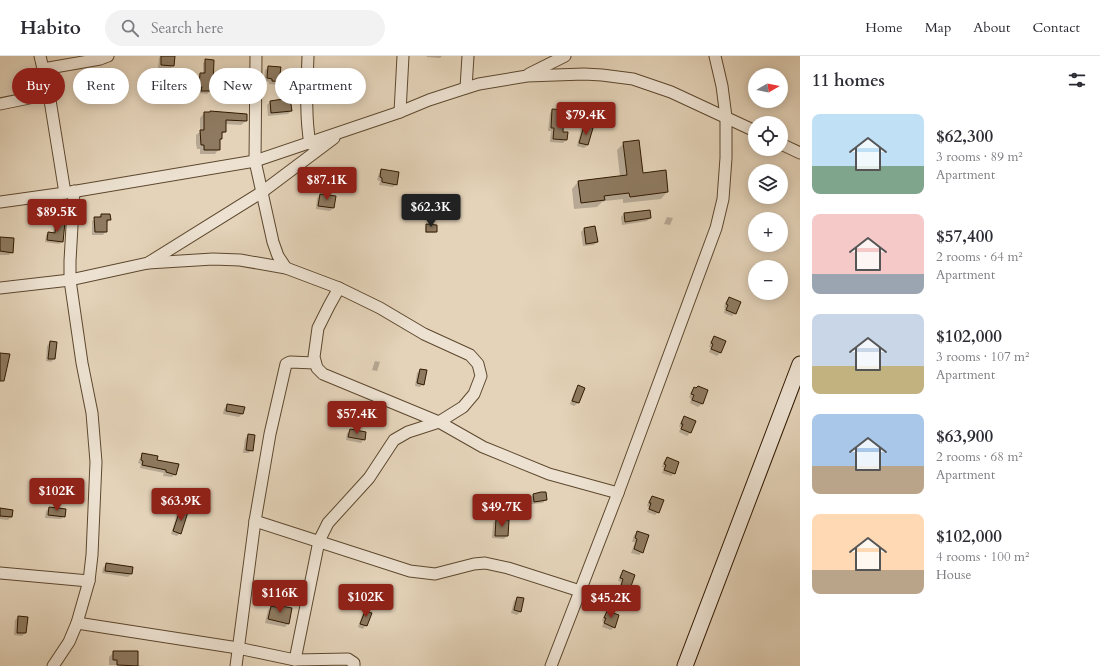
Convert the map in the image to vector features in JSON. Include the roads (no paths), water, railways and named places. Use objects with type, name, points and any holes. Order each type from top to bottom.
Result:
[{"type":"street","points":[[40,56],[43,68]]},
{"type":"street","points":[[49,68],[100,59],[108,56]]},
{"type":"street","points":[[256,56],[256,161],[273,242],[278,256],[286,268]]},
{"type":"street","points":[[308,56],[307,99],[310,144]]},
{"type":"street","points":[[400,112],[403,56]]},
{"type":"street","points":[[466,88],[468,56]]},
{"type":"street","points":[[527,76],[565,56]]},
{"type":"street","points":[[551,666],[618,493],[716,228],[723,199],[725,177],[726,117],[722,86],[714,56]]},
{"type":"street","points":[[0,202],[256,161],[310,144],[429,100],[466,88],[479,84],[527,76],[602,74],[633,79],[671,92],[748,128]]},
{"type":"street","points":[[0,104],[12,102]]},
{"type":"street","points":[[51,104],[70,192],[70,280],[82,362],[92,413],[96,462],[92,555],[89,581],[77,623],[69,642],[53,666]]},
{"type":"street","points":[[148,263],[262,192],[342,132]]},
{"type":"street","points":[[788,147],[800,153]]},
{"type":"street","points":[[0,288],[70,280],[148,263],[213,259],[240,260],[286,268],[340,288],[390,313],[424,334],[470,355],[478,364],[481,376],[474,394],[464,407],[439,422],[408,432],[394,440],[369,478],[328,523],[319,541],[295,660]]},
{"type":"street","points":[[340,288],[318,328],[314,357],[315,363],[323,374],[439,422],[483,447],[549,474],[618,493]]},
{"type":"street","points":[[236,666],[255,521],[270,434],[286,364],[290,362],[315,363]]},
{"type":"street","points":[[685,666],[800,364]]},
{"type":"street","points":[[255,521],[410,571],[436,574],[474,564],[485,563],[508,568],[580,591]]},
{"type":"street","points":[[0,573],[89,581]]},
{"type":"street","points":[[77,623],[238,648],[295,660],[348,659],[354,663],[354,666]]}]
